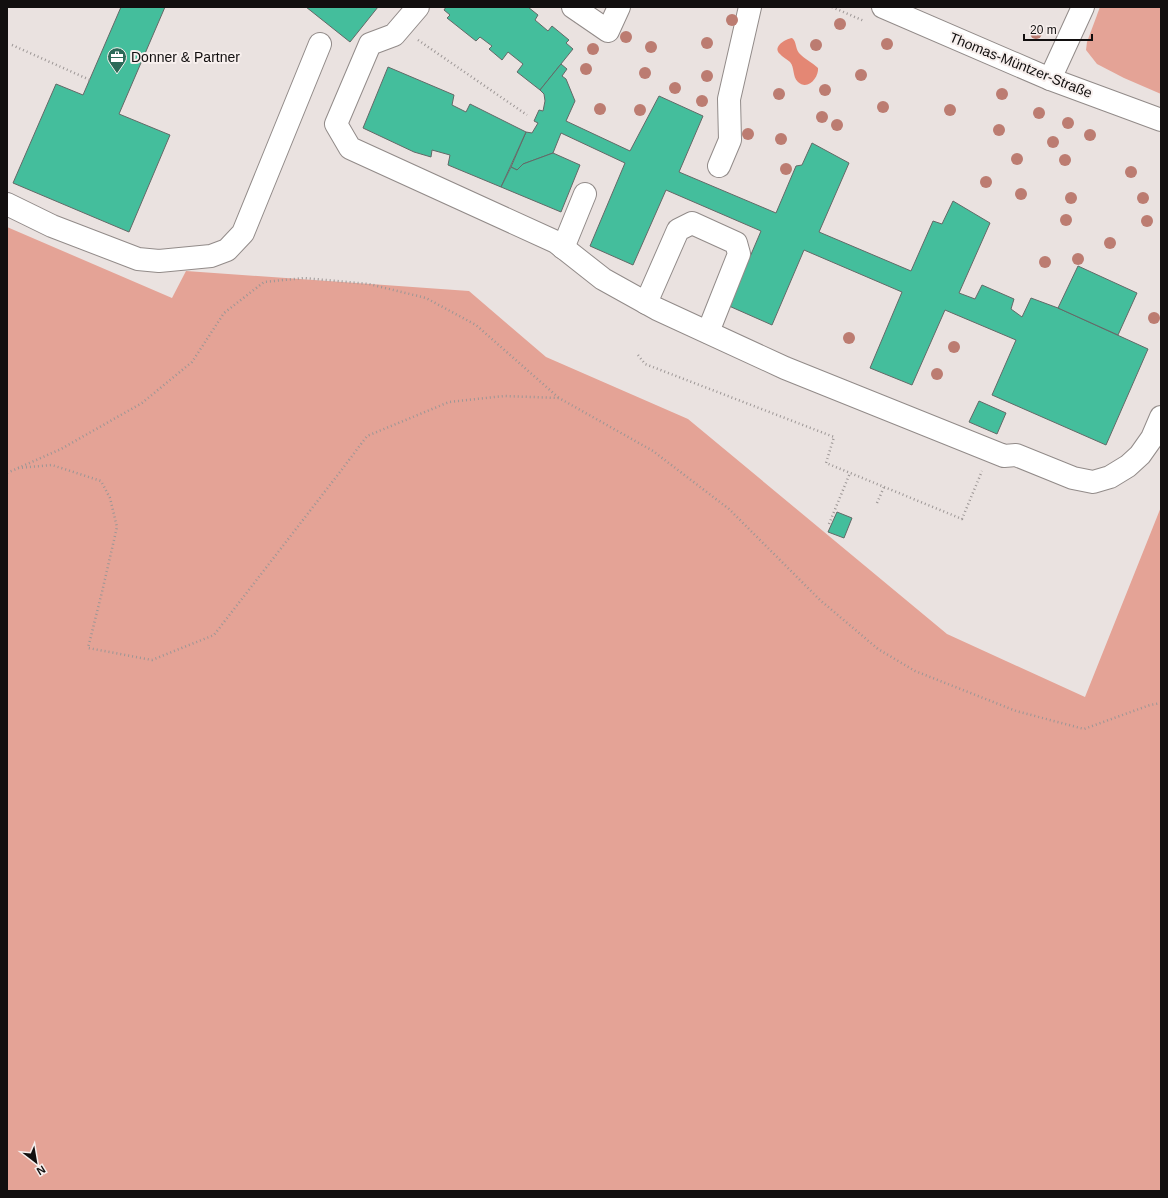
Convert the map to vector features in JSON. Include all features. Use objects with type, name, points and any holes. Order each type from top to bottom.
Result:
[{"type":"street","points":[[418,7],[394,35],[370,44],[336,124],[350,148],[556,242],[603,279],[657,309],[785,368],[1004,456],[1016,455],[1073,478],[1093,482],[1110,477],[1128,466],[1140,455],[1152,438],[1161,417]]},
{"type":"street","points":[[573,7],[608,32],[619,7]]},
{"type":"street","points":[[719,166],[730,140],[730,99],[750,7]]},
{"type":"street","name":"Thomas-Müntzer-Straße","points":[[883,7],[1050,79],[1161,120]]},
{"type":"street","points":[[1050,79],[1083,7]]},
{"type":"street","points":[[7,204],[52,226],[138,259],[159,262],[211,256],[227,250],[242,233],[320,44]]},
{"type":"street","points":[[563,248],[585,194]]},
{"type":"street","points":[[646,303],[678,230],[692,223],[736,243],[739,254],[708,332]]},
{"type":"path","points":[[416,38],[527,115]]},
{"type":"path","points":[[12,45],[90,80]]},
{"type":"path","points":[[7,473],[61,449],[142,403],[192,362],[224,313],[264,282],[304,278],[369,284],[426,298],[476,325],[559,398],[653,451],[729,509],[820,600],[878,649],[915,671],[1016,711],[1084,729],[1150,705],[1161,703]]},
{"type":"path","points":[[638,354],[645,364],[834,437],[826,463],[962,519],[990,451]]},
{"type":"path","points":[[18,468],[52,465],[100,481],[110,498],[117,527],[88,648],[152,660],[214,635],[367,436],[449,402],[504,396],[559,398]]},
{"type":"path","points":[[829,524],[850,472]]},
{"type":"path","points":[[877,503],[884,486]]},
{"type":"shaded area","points":[[1100,7],[1161,7],[1161,94],[1124,78],[1097,64],[1086,50],[1087,42]]},
{"type":"shaded area","points":[[792,38],[795,41],[799,53],[818,68],[815,79],[809,84],[805,85],[796,80],[792,64],[778,51],[778,46],[780,44]]},
{"type":"shaded area","points":[[7,227],[172,298],[186,271],[469,291],[546,357],[688,419],[947,634],[1085,697],[1161,507],[1161,1191],[7,1191]]},
{"type":"building","points":[[121,7],[165,7],[119,114],[170,135],[129,232],[13,183],[56,84],[83,95]]},
{"type":"building","points":[[306,7],[378,7],[350,42]]},
{"type":"building","points":[[446,7],[528,7],[538,15],[535,20],[548,31],[552,26],[569,40],[566,43],[573,49],[540,90],[517,72],[523,64],[508,52],[502,60],[489,49],[492,46],[480,37],[476,41],[447,18],[450,15],[444,10]]},
{"type":"building","points":[[561,64],[567,69],[562,76],[566,79],[575,101],[566,121],[630,151],[659,96],[703,116],[679,172],[776,213],[796,166],[802,165],[812,143],[849,163],[819,232],[911,271],[933,221],[942,224],[953,201],[990,223],[959,293],[975,299],[982,285],[1014,299],[1011,309],[1022,317],[1031,298],[1058,308],[1148,349],[1106,445],[992,395],[1016,340],[945,310],[912,385],[870,368],[902,292],[804,250],[772,325],[729,306],[761,231],[666,190],[633,265],[590,246],[625,163],[561,133],[553,153],[523,164],[517,170],[511,167],[526,132],[532,133],[538,123],[534,121],[539,110],[543,111],[545,101],[544,94],[540,90]]},
{"type":"building","points":[[388,67],[454,95],[452,105],[466,112],[470,104],[526,132],[501,187],[448,165],[450,155],[432,150],[431,157],[414,152],[363,128]]},
{"type":"building","points":[[553,153],[580,165],[561,212],[501,187],[511,167],[517,170],[523,164]]},
{"type":"building","points":[[1078,266],[1137,293],[1118,335],[1058,308]]},
{"type":"building","points":[[979,401],[1006,413],[997,434],[969,422]]},
{"type":"building","points":[[837,512],[852,518],[844,538],[828,532]]},
{"type":"place","name":"Donner & Partner","points":[[117,74]]}]
